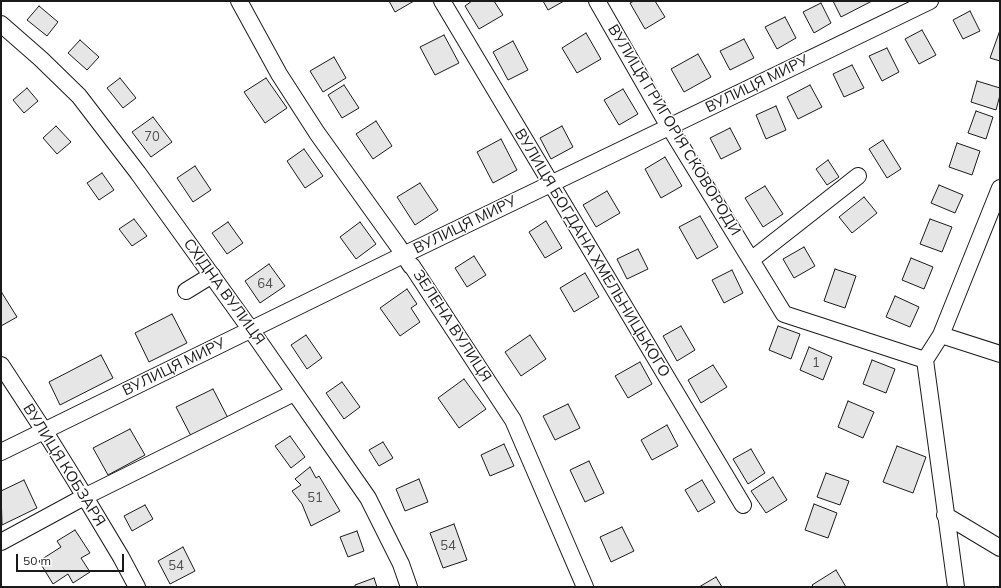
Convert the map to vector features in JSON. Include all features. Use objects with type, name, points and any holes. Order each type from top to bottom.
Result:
[{"type":"street","name":"ЗЕЛЕНА ВУЛИЦЯ","points":[[239,1],[279,74],[317,133],[412,266],[513,420],[585,587]]},
{"type":"street","name":"ВУЛИЦЯ БОГДАНА ХМЕЛЬНИЦЬКОГО","points":[[442,1],[743,505]]},
{"type":"street","name":"ВУЛИЦЯ ГРИГОРІЯ СКОВОРОДИ","points":[[597,1],[670,126],[784,314],[925,360]]},
{"type":"street","name":"ВУЛИЦЯ МИРУ","points":[[1,452],[250,329],[930,1]]},
{"type":"street","name":"СХІДНА ВУЛИЦЯ","points":[[1,24],[41,59],[78,96],[138,173],[212,275],[368,498],[402,564],[409,587]]},
{"type":"street","points":[[751,260],[858,176]]},
{"type":"street","points":[[956,587],[925,360],[941,335],[1000,188]]},
{"type":"street","points":[[186,291],[212,275]]},
{"type":"street","points":[[941,335],[1000,354]]},
{"type":"street","name":"ВУЛИЦЯ КОБЗАРЯ","points":[[2,369],[44,431],[121,557],[137,587]]},
{"type":"street","points":[[1,542],[84,496],[294,393]]},
{"type":"street","points":[[946,515],[1000,548]]},
{"type":"building","points":[[389,1],[414,1],[395,12]]},
{"type":"building","points":[[472,1],[494,1],[503,15],[479,29],[465,6]]},
{"type":"building","points":[[543,1],[564,1],[548,10]]},
{"type":"building","points":[[634,1],[655,1],[665,17],[645,29],[630,3]]},
{"type":"building","points":[[833,1],[872,1],[841,17]]},
{"type":"building","points":[[821,3],[831,23],[814,33],[803,12]]},
{"type":"building","points":[[39,6],[58,22],[47,36],[27,20]]},
{"type":"building","points":[[970,11],[980,31],[963,39],[953,20]]},
{"type":"building","points":[[785,17],[796,38],[777,49],[765,27]]},
{"type":"building","points":[[922,30],[936,55],[919,64],[905,39]]},
{"type":"building","points":[[586,33],[601,59],[577,73],[562,48]]},
{"type":"building","points":[[999,33],[1000,34],[1000,61],[990,58]]},
{"type":"building","points":[[444,35],[459,63],[435,75],[420,47]]},
{"type":"building","points":[[744,39],[754,58],[730,70],[720,51]]},
{"type":"building","points":[[80,40],[99,57],[87,70],[68,53]]},
{"type":"building","points":[[513,41],[528,70],[508,80],[493,52]]},
{"type":"building","points":[[887,48],[899,72],[882,81],[869,56]]},
{"type":"building","points":[[698,54],[711,77],[684,92],[671,69]]},
{"type":"building","points":[[334,57],[346,78],[323,92],[310,71]]},
{"type":"building","points":[[852,65],[864,88],[844,97],[833,74]]},
{"type":"building","points":[[120,78],[136,98],[123,108],[107,88]]},
{"type":"building","points":[[266,78],[287,108],[265,123],[244,92]]},
{"type":"building","points":[[977,81],[1000,88],[1000,95],[996,110],[971,102]]},
{"type":"building","points":[[344,85],[359,108],[342,118],[328,95]]},
{"type":"building","points":[[810,85],[822,107],[798,119],[787,97]]},
{"type":"building","points":[[27,88],[38,101],[24,113],[13,100]]},
{"type":"building","points":[[623,89],[638,114],[619,125],[604,100]]},
{"type":"building","points":[[776,106],[786,130],[766,139],[756,115]]},
{"type":"building","points":[[976,111],[993,117],[986,139],[968,133]]},
{"type":"building","points":[[153,117],[172,142],[151,157],[132,132]]},
{"type":"building","points":[[376,121],[392,146],[373,159],[356,134]]},
{"type":"building","points":[[56,126],[71,142],[57,154],[43,138]]},
{"type":"building","points":[[562,126],[573,147],[551,159],[540,138]]},
{"type":"building","points":[[730,128],[741,149],[721,159],[710,138]]},
{"type":"building","points":[[501,139],[517,170],[493,183],[477,152]]},
{"type":"building","points":[[883,140],[901,169],[887,178],[869,149]]},
{"type":"building","points":[[957,143],[980,151],[972,175],[949,167]]},
{"type":"building","points":[[304,149],[323,176],[305,188],[287,161]]},
{"type":"building","points":[[665,157],[682,186],[661,198],[645,169]]},
{"type":"building","points":[[828,160],[839,177],[827,185],[816,169]]},
{"type":"building","points":[[195,166],[211,190],[193,202],[177,178]]},
{"type":"building","points":[[102,173],[114,190],[99,200],[87,183]]},
{"type":"building","points":[[420,183],[438,210],[415,225],[397,197]]},
{"type":"building","points":[[939,185],[963,195],[955,213],[931,203]]},
{"type":"building","points":[[765,186],[783,214],[763,227],[745,198]]},
{"type":"building","points":[[607,191],[620,213],[596,227],[583,205]]},
{"type":"building","points":[[864,197],[877,213],[852,233],[839,217]]},
{"type":"building","points":[[700,216],[718,247],[697,259],[679,227]]},
{"type":"building","points":[[134,219],[147,236],[132,246],[119,229]]},
{"type":"building","points":[[930,219],[952,227],[942,252],[920,244]]},
{"type":"building","points":[[546,221],[562,248],[545,258],[529,232]]},
{"type":"building","points":[[228,222],[243,243],[227,254],[212,233]]},
{"type":"building","points":[[360,222],[376,244],[356,259],[340,237]]},
{"type":"building","points":[[804,247],[815,266],[794,278],[783,259]]},
{"type":"building","points":[[638,249],[648,269],[627,279],[617,259]]},
{"type":"building","points":[[474,256],[486,275],[467,287],[455,268]]},
{"type":"building","points":[[911,258],[933,267],[924,289],[902,280]]},
{"type":"building","points":[[269,264],[285,286],[260,303],[245,281]]},
{"type":"building","points":[[835,269],[856,276],[845,308],[824,301]]},
{"type":"building","points":[[732,270],[743,293],[724,303],[712,280]]},
{"type":"building","points":[[585,273],[599,297],[574,312],[560,288]]},
{"type":"building","points":[[407,289],[417,304],[411,308],[420,322],[400,336],[380,308]]},
{"type":"building","points":[[2,293],[17,317],[1,326],[1,294]]},
{"type":"building","points":[[895,296],[919,307],[910,327],[886,317]]},
{"type":"building","points":[[172,314],[187,343],[149,362],[135,333]]},
{"type":"building","points":[[681,326],[695,350],[677,361],[663,336]]},
{"type":"building","points":[[778,326],[800,334],[791,359],[769,350]]},
{"type":"building","points":[[306,335],[322,358],[307,369],[291,345]]},
{"type":"building","points":[[530,335],[546,359],[521,376],[505,352]]},
{"type":"building","points":[[809,347],[832,357],[823,380],[800,370]]},
{"type":"building","points":[[101,355],[113,378],[60,405],[49,382]]},
{"type":"building","points":[[872,360],[895,369],[886,393],[863,384]]},
{"type":"building","points":[[640,362],[652,384],[628,398],[615,376]]},
{"type":"building","points":[[713,365],[727,387],[701,403],[688,380]]},
{"type":"building","points":[[464,379],[486,409],[459,428],[438,398]]},
{"type":"building","points":[[342,382],[360,407],[344,419],[326,393]]},
{"type":"building","points":[[213,389],[228,418],[191,436],[176,407]]},
{"type":"building","points":[[848,401],[874,412],[863,438],[838,427]]},
{"type":"building","points":[[568,404],[580,428],[555,440],[543,416]]},
{"type":"building","points":[[667,425],[678,446],[652,460],[641,440]]},
{"type":"building","points":[[130,429],[145,455],[108,475],[93,448]]},
{"type":"building","points":[[290,436],[305,457],[291,468],[275,446]]},
{"type":"building","points":[[383,442],[393,458],[379,466],[369,450]]},
{"type":"building","points":[[504,444],[514,466],[490,476],[481,455]]},
{"type":"building","points":[[897,446],[926,457],[913,493],[883,482]]},
{"type":"building","points":[[751,449],[765,473],[748,484],[733,459]]},
{"type":"building","points":[[589,461],[604,493],[585,502],[570,470]]},
{"type":"building","points":[[310,467],[316,478],[319,476],[340,511],[311,526],[302,504],[292,491],[301,485],[295,479]]},
{"type":"building","points":[[826,473],[849,481],[840,505],[817,497]]},
{"type":"building","points":[[773,477],[787,500],[766,513],[751,491]]},
{"type":"building","points":[[419,479],[428,502],[405,511],[396,489]]},
{"type":"building","points":[[24,480],[37,508],[2,525],[1,491]]},
{"type":"building","points":[[702,480],[715,502],[698,512],[685,490]]},
{"type":"building","points":[[814,504],[837,513],[828,538],[805,530]]},
{"type":"building","points":[[145,505],[153,519],[132,531],[124,516]]},
{"type":"building","points":[[454,524],[467,560],[443,568],[430,533]]},
{"type":"building","points":[[622,527],[634,551],[611,562],[600,537]]},
{"type":"building","points":[[75,530],[90,553],[81,558],[90,572],[73,583],[68,574],[53,584],[39,561],[61,547],[57,541]]},
{"type":"building","points":[[357,531],[364,551],[348,557],[340,537]]},
{"type":"building","points":[[183,547],[195,571],[170,584],[158,561]]},
{"type":"building","points":[[836,570],[846,587],[814,587],[812,585]]},
{"type":"building","points":[[716,577],[722,587],[699,587]]},
{"type":"building","points":[[374,578],[377,587],[355,587],[355,585]]}]
